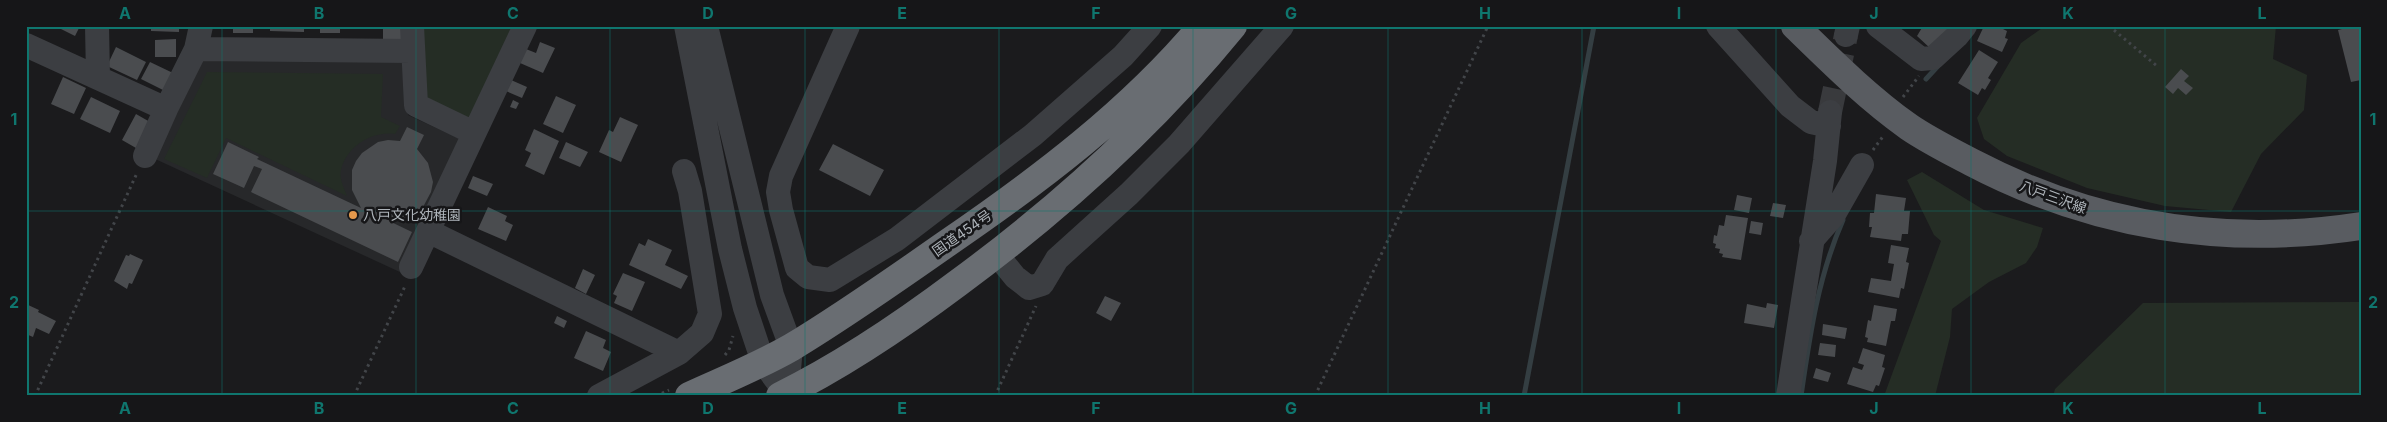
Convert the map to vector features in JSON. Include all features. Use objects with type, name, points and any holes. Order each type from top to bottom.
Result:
[{"type":"highway","name":"国道454号","points":[[689,396],[791,347],[904,274],[1042,175],[1116,114],[1180,53],[1202,26]]},
{"type":"highway","points":[[785,395],[921,311],[1067,198],[1140,129],[1200,67],[1233,26]]},
{"type":"main road","name":"八戸三沢線","points":[[1795,26],[1852,83],[1909,127],[1985,169],[2048,197],[2098,213],[2156,226],[2212,232],[2257,235],[2361,226]]},
{"type":"street","points":[[97,26],[98,78]]},
{"type":"street","points":[[145,156],[196,49],[200,26]]},
{"type":"street","points":[[412,26],[416,106],[474,133]]},
{"type":"street","points":[[411,267],[525,26]]},
{"type":"street","points":[[686,26],[730,249],[745,308],[763,362],[785,395]]},
{"type":"street","points":[[706,26],[772,295],[791,347],[785,395]]},
{"type":"street","points":[[848,26],[781,176],[778,192],[797,268],[808,277],[830,280],[898,238],[1033,135],[1123,56],[1150,26]]},
{"type":"street","points":[[997,254],[1015,277],[1029,288],[1042,284],[1057,259],[1129,194],[1179,144],[1282,26]]},
{"type":"street","points":[[1718,26],[1790,106],[1811,122],[1830,119],[1788,396]]},
{"type":"street","points":[[1878,26],[1921,59],[1933,58],[1965,26]]},
{"type":"street","points":[[26,45],[166,110]]},
{"type":"street","points":[[196,49],[412,51]]},
{"type":"street","points":[[1811,241],[1833,216],[1862,165]]},
{"type":"street","points":[[599,396],[679,353],[702,333],[710,314],[690,191],[684,171]]},
{"type":"street","points":[[428,231],[679,353]]},
{"type":"path","points":[[1315,396],[1488,26]]},
{"type":"path","points":[[2109,26],[2157,66]]},
{"type":"path","points":[[35,396],[145,156]]},
{"type":"path","points":[[354,396],[408,280],[411,267]]},
{"type":"path","points":[[995,396],[1041,294],[1042,284]]},
{"type":"shaded area","points":[[420,26],[515,26],[471,121],[423,99]]},
{"type":"shaded area","points":[[2045,26],[2276,26],[2273,59],[2307,75],[2304,110],[2261,154],[2231,212],[2165,206],[2087,188],[2007,156],[1984,139],[1977,118],[2021,43]]},
{"type":"shaded area","name":"八戸文化幼稚園","points":[[209,57],[399,58],[406,64],[408,115],[458,138],[462,145],[402,273],[153,158],[200,62]]},
{"type":"shaded area","points":[[207,72],[383,74],[381,117],[400,126],[395,134],[378,135],[369,138],[355,147],[349,154],[341,170],[342,183],[347,196],[226,138],[207,178],[164,159]]},
{"type":"shaded area","points":[[1922,172],[1984,210],[2043,228],[2037,247],[2026,263],[1989,282],[1952,309],[1950,337],[1935,396],[1884,396],[1941,241],[1934,235],[1907,180]]},
{"type":"shaded area","points":[[2361,302],[2361,396],[2053,396],[2055,389],[2143,303]]},
{"type":"building","points":[[55,26],[80,26],[75,36]]},
{"type":"building","points":[[151,26],[179,26],[179,32],[151,31]]},
{"type":"building","points":[[233,26],[253,26],[253,33],[233,33]]},
{"type":"building","points":[[270,26],[304,26],[304,32],[270,31]]},
{"type":"building","points":[[320,26],[340,26],[340,33],[320,33]]},
{"type":"building","points":[[383,26],[402,26],[402,41],[383,41]]},
{"type":"building","points":[[1923,26],[1952,26],[1931,49],[1917,36]]},
{"type":"building","points":[[1984,26],[1997,26],[2007,31],[2005,38],[2008,39],[2002,52],[1977,41]]},
{"type":"building","points":[[2361,26],[2361,80],[2351,82],[2338,30]]},
{"type":"building","points":[[176,39],[176,57],[155,57],[155,40]]},
{"type":"building","points":[[540,42],[555,48],[543,73],[520,63],[526,49],[536,53]]},
{"type":"building","points":[[116,47],[146,62],[137,80],[107,66]]},
{"type":"building","points":[[1979,50],[1998,62],[1988,78],[1991,80],[1985,90],[1982,88],[1978,95],[1958,83]]},
{"type":"building","points":[[150,62],[173,73],[165,91],[141,79]]},
{"type":"building","points":[[2181,69],[2189,76],[2184,81],[2193,88],[2186,95],[2178,88],[2173,94],[2165,87]]},
{"type":"building","points":[[63,77],[86,88],[74,114],[51,104]]},
{"type":"building","points":[[511,80],[527,87],[522,98],[506,91]]},
{"type":"building","points":[[556,96],[576,105],[563,133],[543,124]]},
{"type":"building","points":[[91,97],[120,111],[110,133],[80,119]]},
{"type":"building","points":[[513,100],[519,103],[516,109],[510,107]]},
{"type":"building","points":[[136,114],[150,122],[136,148],[122,140]]},
{"type":"building","points":[[620,117],[638,125],[621,162],[599,152],[609,130],[613,132]]},
{"type":"building","points":[[407,127],[424,135],[417,149],[428,163],[433,182],[431,192],[422,209],[405,219],[389,221],[412,232],[398,262],[251,192],[262,169],[254,166],[244,188],[213,174],[228,142],[259,157],[257,159],[361,208],[352,190],[352,170],[356,161],[362,153],[378,142],[388,140],[400,141]]},
{"type":"building","points":[[534,129],[559,141],[544,175],[525,166],[531,153],[525,150]]},
{"type":"building","points":[[566,142],[588,152],[580,167],[559,158]]},
{"type":"building","points":[[833,144],[884,170],[870,196],[819,170]]},
{"type":"building","points":[[473,176],[493,184],[487,196],[468,188]]},
{"type":"building","points":[[1876,194],[1906,198],[1904,211],[1910,211],[1908,234],[1902,234],[1901,241],[1870,237],[1872,227],[1869,227],[1870,213],[1874,213]]},
{"type":"building","points":[[1737,195],[1752,198],[1749,213],[1734,210]]},
{"type":"building","points":[[1773,203],[1786,205],[1783,218],[1770,216]]},
{"type":"building","points":[[488,207],[507,216],[505,221],[513,225],[506,241],[478,229]]},
{"type":"building","points":[[1726,215],[1748,218],[1741,260],[1722,257],[1723,254],[1719,253],[1720,249],[1715,248],[1716,244],[1713,243],[1714,235],[1717,236],[1719,225],[1724,226]]},
{"type":"building","points":[[1751,221],[1763,223],[1761,235],[1749,233]]},
{"type":"building","points":[[648,239],[672,250],[665,265],[688,276],[681,289],[629,265],[639,243],[645,246]]},
{"type":"building","points":[[1891,245],[1909,248],[1906,262],[1909,263],[1904,289],[1901,288],[1899,298],[1868,292],[1871,278],[1891,281],[1894,264],[1888,263]]},
{"type":"building","points":[[130,254],[143,260],[132,284],[129,283],[127,289],[114,281],[126,255],[129,256]]},
{"type":"building","points":[[583,269],[595,275],[586,294],[575,288]]},
{"type":"building","points":[[623,273],[645,282],[632,311],[614,303],[617,296],[613,294]]},
{"type":"building","points":[[1105,296],[1121,303],[1111,321],[1096,313]]},
{"type":"building","points":[[1767,303],[1778,305],[1774,328],[1744,323],[1747,304],[1766,308]]},
{"type":"building","points":[[26,304],[56,321],[49,334],[36,328],[33,337],[26,334]]},
{"type":"building","points":[[1874,305],[1897,309],[1895,321],[1891,321],[1886,346],[1867,342],[1868,338],[1865,337],[1868,320],[1871,321]]},
{"type":"building","points":[[557,316],[567,321],[564,328],[554,323]]},
{"type":"building","points":[[1823,324],[1847,328],[1845,339],[1822,335]]},
{"type":"building","points":[[586,331],[606,340],[603,348],[611,352],[603,371],[574,358]]},
{"type":"building","points":[[1820,343],[1836,345],[1835,357],[1818,355]]},
{"type":"building","points":[[1863,348],[1885,355],[1882,367],[1885,368],[1879,386],[1876,385],[1873,392],[1847,384],[1853,367],[1862,370],[1864,365],[1858,363]]},
{"type":"building","points":[[1816,368],[1831,373],[1828,382],[1813,378]]},
{"type":"waterway","points":[[1524,396],[1594,26]]},
{"type":"waterway","points":[[1926,79],[1938,66]]},
{"type":"waterway","points":[[1801,396],[1821,284],[1834,241],[1843,220]]},
{"type":"tunnel","points":[[1830,112],[1846,35]]},
{"type":"place","name":"八戸文化幼稚園","points":[[353,215]]}]
